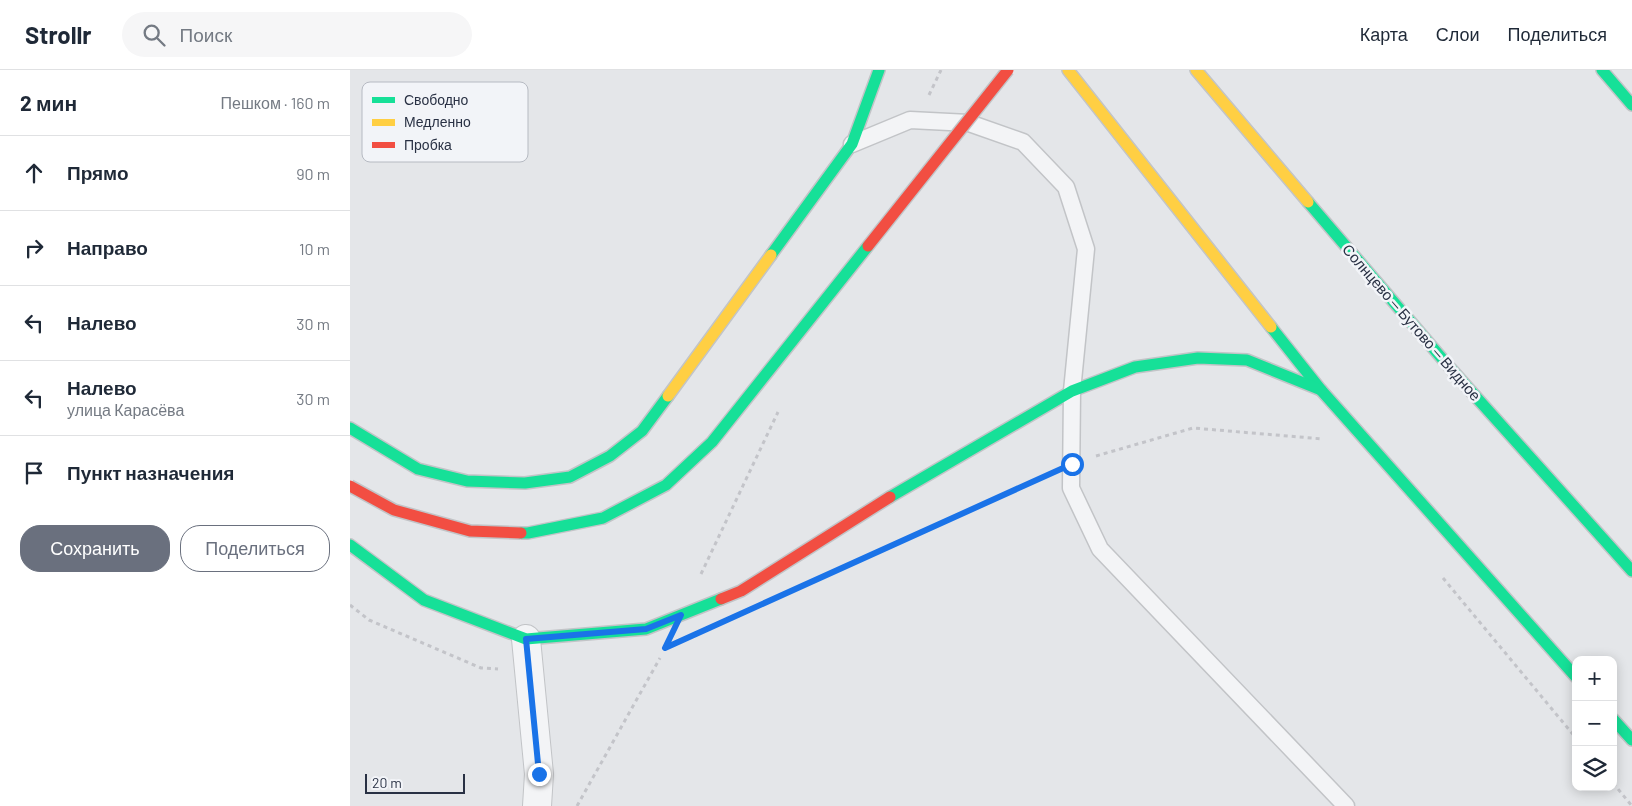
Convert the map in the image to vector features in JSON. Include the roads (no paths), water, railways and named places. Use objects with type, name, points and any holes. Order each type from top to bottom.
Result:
[{"type":"main road","points":[[350,428],[418,469],[467,481],[525,483],[570,477],[610,456],[642,431],[852,144],[879,70]]},
{"type":"main road","points":[[350,486],[394,510],[470,531],[528,533],[603,518],[666,485],[712,442],[1008,70]]},
{"type":"main road","points":[[1068,70],[1321,390],[1572,672]]},
{"type":"main road","name":"Солнцево — Бутово — Видное","points":[[1196,70],[1450,369],[1632,571]]},
{"type":"main road","points":[[1602,70],[1632,105]]},
{"type":"main road","points":[[350,545],[424,600],[526,639],[646,629],[741,590],[874,506],[1072,391],[1135,367],[1198,358],[1248,360],[1321,390]]},
{"type":"main road","points":[[1617,723],[1632,740]]},
{"type":"street","points":[[526,639],[539,774],[536,806]]},
{"type":"lane","points":[[852,144],[910,120],[969,123],[1022,142],[1066,188],[1086,248],[1072,391],[1071,488],[1100,548],[1346,806]]}]
